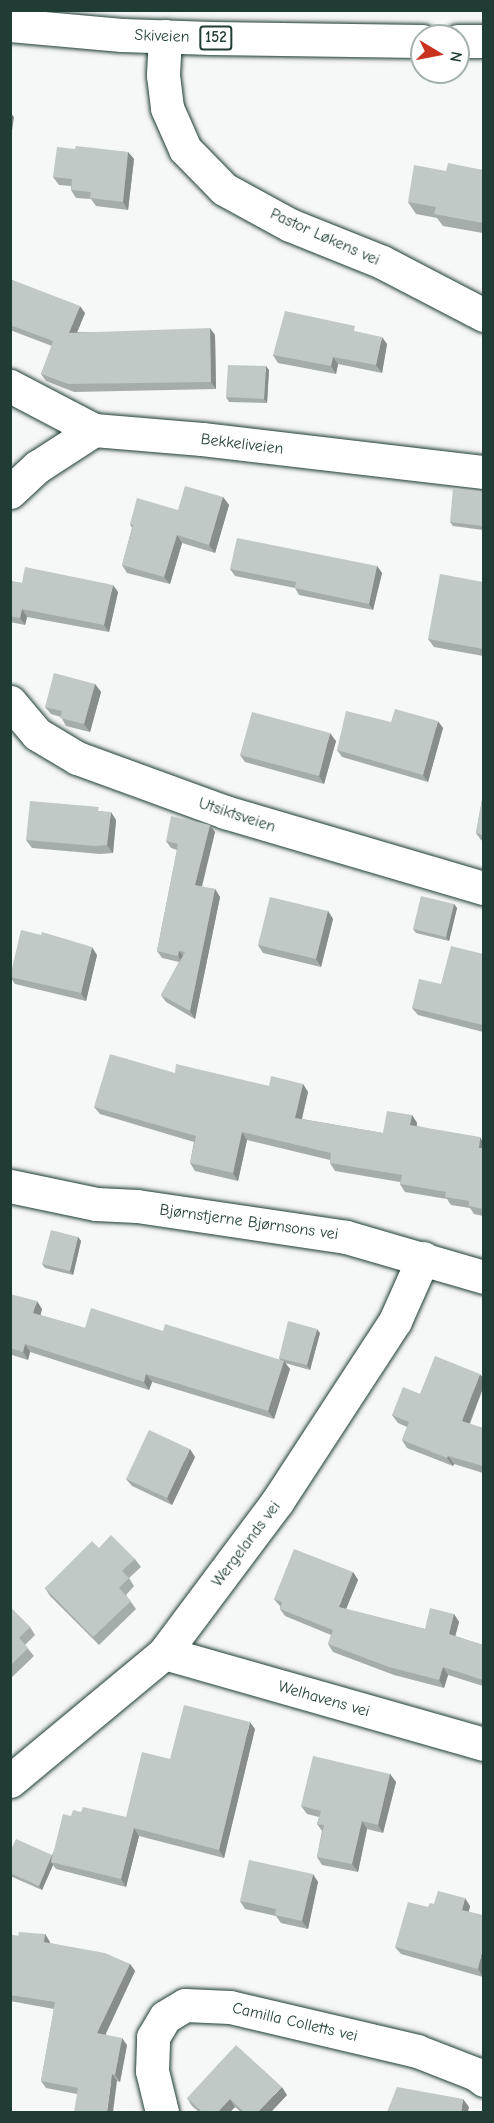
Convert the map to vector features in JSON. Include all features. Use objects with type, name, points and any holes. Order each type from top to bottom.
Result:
[{"type":"street","name":"Skiveien","points":[[10,25],[165,36],[410,40]]},
{"type":"street","name":"Pastor Løkens vei","points":[[165,36],[163,75],[167,108],[184,149],[224,189],[290,225],[381,262],[483,315]]},
{"type":"street","name":"Bekkeliveien","points":[[10,386],[94,430],[202,439],[483,472]]},
{"type":"street","points":[[10,492],[37,467],[94,430]]},
{"type":"street","name":"Utsiktsveien","points":[[10,702],[37,734],[77,758],[225,812],[483,888]]},
{"type":"street","name":"Bjørnstjerne Bjørnsons vei","points":[[10,1186],[96,1204],[137,1206],[346,1237],[483,1277]]},
{"type":"street","name":"Wergelands vei","points":[[10,1781],[164,1653],[284,1492],[395,1321],[423,1258]]},
{"type":"street","name":"Welhavens vei","points":[[164,1653],[483,1744]]},
{"type":"street","name":"Camilla Colletts vei","points":[[162,2112],[152,2071],[153,2037],[165,2017],[185,2005],[230,2007],[417,2051],[476,2074],[483,2080]]},
{"type":"building","points":[[76,146],[128,152],[123,202],[90,198],[91,192],[71,190],[72,179],[53,177],[57,147],[75,149]]},
{"type":"building","points":[[448,163],[483,170],[483,223],[434,214],[436,207],[408,202],[414,165],[446,171]]},
{"type":"building","points":[[10,279],[80,306],[69,333],[210,328],[211,382],[68,384],[41,374],[53,341],[10,325]]},
{"type":"building","points":[[285,311],[355,326],[354,331],[382,337],[376,365],[333,357],[331,366],[273,355]]},
{"type":"building","points":[[228,365],[266,366],[264,399],[226,397]]},
{"type":"building","points":[[185,486],[223,497],[209,545],[177,535],[164,577],[122,565],[133,525],[130,524],[137,498],[178,510]]},
{"type":"building","points":[[453,488],[483,492],[483,526],[450,522]]},
{"type":"building","points":[[237,538],[377,566],[369,604],[295,588],[296,582],[230,569]]},
{"type":"building","points":[[25,567],[113,585],[104,625],[22,609],[20,618],[10,616],[10,581],[22,583]]},
{"type":"building","points":[[440,574],[483,582],[483,649],[428,639]]},
{"type":"building","points":[[54,673],[95,684],[84,724],[60,718],[62,711],[45,707]]},
{"type":"building","points":[[395,709],[438,721],[423,775],[337,750],[346,711],[391,722]]},
{"type":"building","points":[[252,712],[330,733],[319,776],[240,755]]},
{"type":"building","points":[[483,794],[483,835],[476,833]]},
{"type":"building","points":[[30,801],[99,807],[98,811],[111,812],[107,845],[26,840]]},
{"type":"building","points":[[171,816],[210,825],[195,885],[215,889],[190,1011],[161,995],[185,952],[179,951],[178,956],[157,951],[178,844],[166,841]]},
{"type":"building","points":[[421,896],[454,904],[446,937],[413,929]]},
{"type":"building","points":[[270,897],[328,911],[316,959],[258,945]]},
{"type":"building","points":[[21,930],[41,935],[42,932],[92,947],[81,993],[10,977]]},
{"type":"building","points":[[451,946],[483,954],[483,1025],[412,1008],[419,979],[441,984]]},
{"type":"building","points":[[110,1054],[175,1073],[176,1064],[269,1086],[271,1076],[303,1084],[295,1118],[383,1133],[387,1111],[412,1115],[410,1125],[480,1137],[479,1148],[483,1148],[483,1209],[469,1206],[469,1201],[445,1197],[446,1192],[400,1184],[402,1175],[330,1163],[331,1153],[242,1132],[233,1173],[190,1163],[196,1136],[94,1107]]},
{"type":"building","points":[[51,1230],[78,1237],[70,1271],[42,1264]]},
{"type":"building","points":[[10,1294],[37,1301],[33,1313],[85,1328],[91,1308],[163,1331],[165,1324],[284,1361],[268,1411],[146,1374],[144,1382],[25,1344],[23,1352],[10,1348]]},
{"type":"building","points":[[288,1321],[317,1329],[307,1365],[279,1358]]},
{"type":"building","points":[[435,1356],[480,1374],[462,1421],[483,1428],[483,1466],[448,1456],[447,1458],[402,1440],[409,1422],[392,1415],[403,1387],[420,1394]]},
{"type":"building","points":[[149,1430],[190,1449],[167,1498],[126,1479]]},
{"type":"building","points":[[111,1535],[135,1559],[122,1571],[129,1578],[119,1588],[131,1601],[93,1637],[45,1588],[92,1541],[99,1548]]},
{"type":"building","points":[[294,1549],[353,1572],[339,1607],[425,1629],[430,1608],[454,1614],[449,1634],[483,1645],[483,1680],[443,1667],[439,1680],[389,1667],[328,1644],[333,1630],[280,1609],[282,1602],[274,1599]]},
{"type":"building","points":[[10,1607],[30,1627],[19,1638],[28,1648],[10,1666]]},
{"type":"building","points":[[184,1705],[250,1722],[219,1850],[134,1828],[121,1879],[51,1862],[63,1814],[71,1816],[73,1810],[81,1812],[83,1807],[126,1817],[142,1752],[170,1759]]},
{"type":"building","points":[[313,1756],[390,1774],[378,1825],[362,1821],[352,1864],[317,1857],[324,1825],[317,1824],[321,1811],[301,1806]]},
{"type":"building","points":[[16,1839],[52,1855],[39,1886],[10,1873],[10,1852]]},
{"type":"building","points":[[249,1860],[313,1874],[302,1921],[275,1915],[276,1909],[240,1901]]},
{"type":"building","points":[[438,1891],[465,1898],[462,1910],[483,1915],[483,1947],[478,1969],[395,1947],[408,1902],[428,1907],[430,1903],[434,1904]]},
{"type":"building","points":[[19,1932],[45,1934],[44,1942],[105,1953],[130,1964],[97,2033],[122,2038],[115,2075],[112,2074],[107,2112],[74,2112],[78,2088],[41,2081],[55,2002],[10,1995],[10,1935],[18,1936]]},
{"type":"building","points":[[236,2045],[282,2087],[258,2112],[244,2112],[230,2099],[218,2112],[202,2112],[187,2098]]},
{"type":"building","points":[[397,2087],[463,2099],[461,2112],[387,2112]]}]
